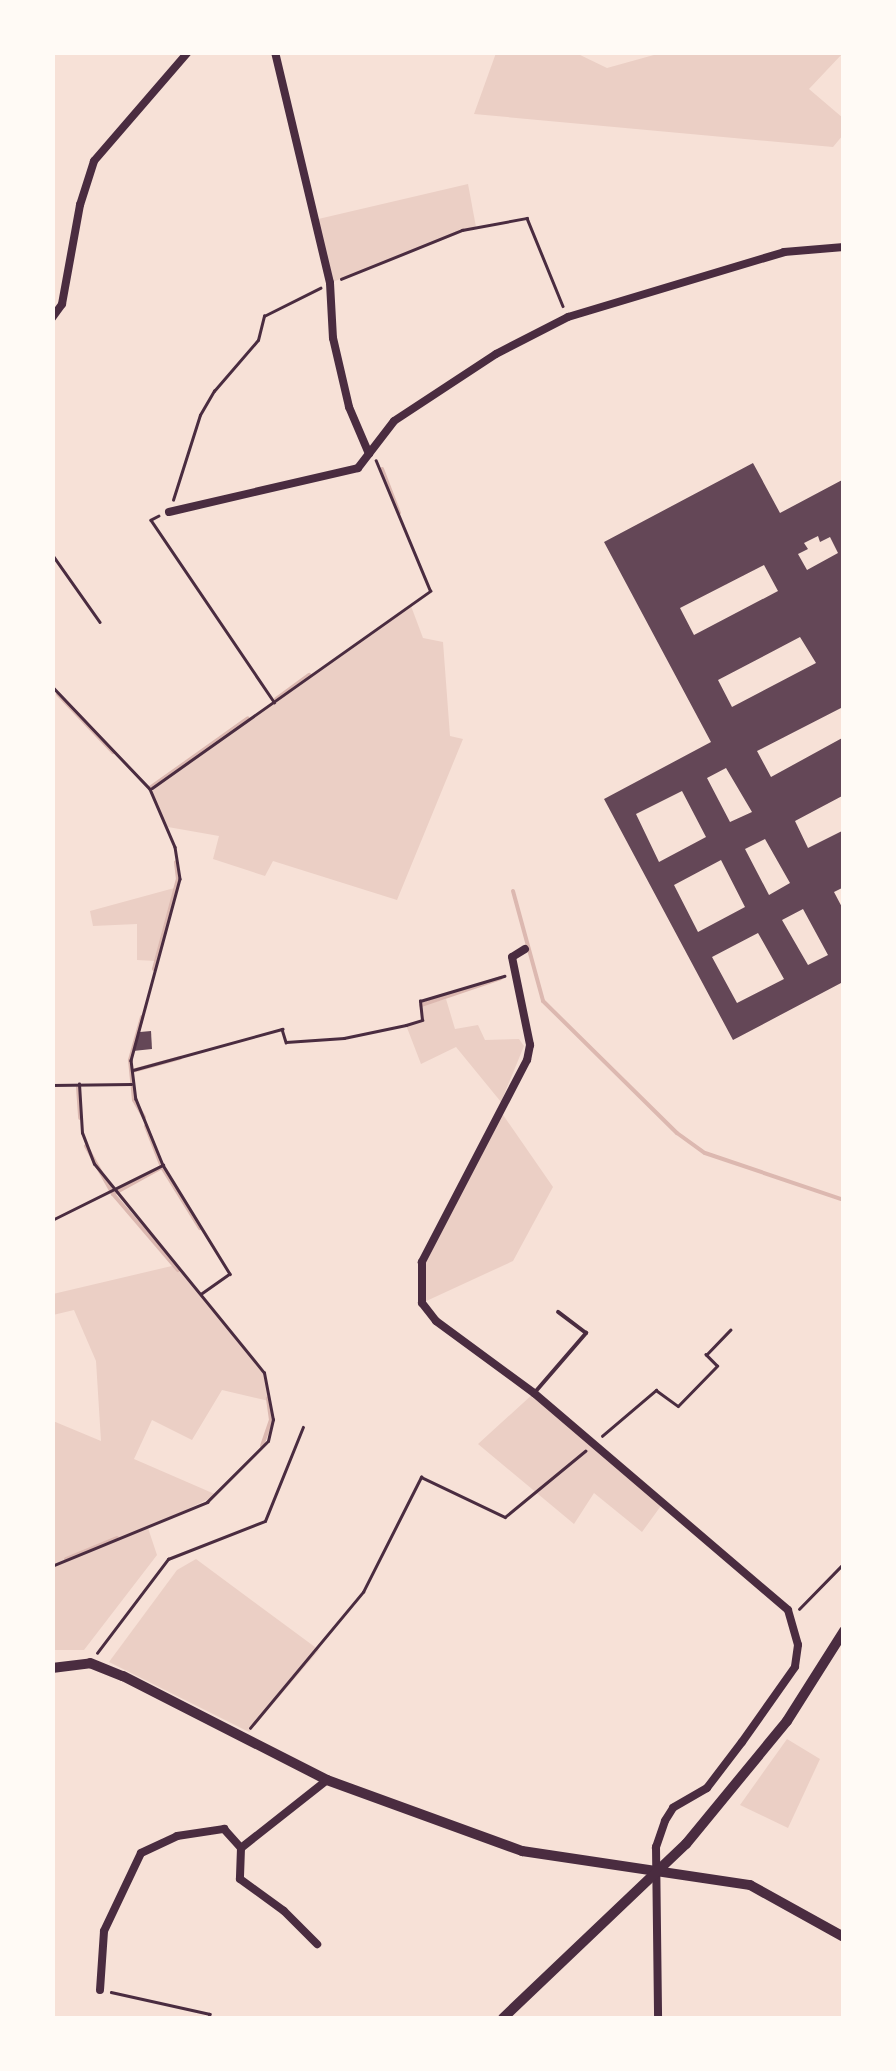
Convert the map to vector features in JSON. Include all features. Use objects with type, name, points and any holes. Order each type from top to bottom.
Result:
[{"type":"street","points":[[52,318],[62,304],[83,192],[94,161],[188,52]]},
{"type":"street","points":[[275,52],[330,284],[334,338],[349,407],[369,454]]},
{"type":"street","points":[[169,512],[358,468],[394,421],[496,354],[568,317],[784,252],[844,247]]},
{"type":"street","points":[[525,949],[512,957],[530,1045],[527,1060],[422,1262],[422,1303],[436,1321],[534,1394],[791,1617],[798,1645],[795,1667],[707,1788],[673,1808],[656,1847],[658,2018]]},
{"type":"street","points":[[503,2018],[636,1896],[686,1844],[787,1721],[844,1631]]},
{"type":"street","points":[[52,1668],[90,1663],[327,1780],[522,1852],[750,1885],[844,1937]]},
{"type":"street","points":[[241,1848],[327,1780]]},
{"type":"street","points":[[100,1990],[104,1932],[141,1853],[177,1836],[224,1829],[241,1848],[240,1880],[284,1911],[317,1944]]},
{"type":"lane","points":[[534,1394],[586,1333],[558,1312]]},
{"type":"path","points":[[272,699],[151,520],[169,512],[200,415],[258,340],[264,316],[330,284],[462,230],[527,218],[568,317]]},
{"type":"path","points":[[150,788],[430,591],[383,468],[369,454]]},
{"type":"path","points":[[52,554],[100,622]]},
{"type":"path","points":[[52,686],[150,788],[176,847],[180,879],[132,1050],[132,1070],[163,1166],[230,1274],[201,1294]]},
{"type":"path","points":[[132,1070],[282,1028],[286,1042],[344,1038],[406,1025],[422,1020],[420,1002],[514,974]]},
{"type":"path","points":[[52,1084],[134,1084]]},
{"type":"path","points":[[52,1566],[207,1502],[268,1440],[272,1420],[264,1373],[94,1164],[82,1133],[79,1084]]},
{"type":"path","points":[[52,1220],[163,1166]]},
{"type":"path","points":[[243,1736],[363,1592],[422,1477],[505,1517],[656,1390],[678,1406],[717,1366],[706,1356],[730,1330]]},
{"type":"path","points":[[90,1663],[168,1558],[265,1521],[303,1427]]},
{"type":"path","points":[[791,1617],[844,1563]]},
{"type":"path","points":[[100,1990],[210,2014],[209,2018]]},
{"type":"shaded area","points":[[496,53],[576,53],[607,68],[661,53],[843,53],[809,89],[843,118],[843,135],[833,147],[474,114]]},
{"type":"shaded area","points":[[468,184],[476,227],[330,283],[314,220]]},
{"type":"shaded area","points":[[411,606],[423,638],[443,642],[450,736],[463,739],[397,900],[273,861],[265,876],[213,859],[219,836],[168,827],[150,789]]},
{"type":"shaded area","points":[[178,887],[156,961],[137,960],[137,924],[93,926],[90,911]]},
{"type":"shaded area","points":[[446,999],[455,1029],[478,1025],[485,1040],[519,1039],[524,1046],[501,1102],[456,1047],[421,1064],[406,1025],[422,1019],[419,1006]]},
{"type":"shaded area","points":[[501,1112],[553,1187],[513,1261],[422,1303],[422,1262]]},
{"type":"shaded area","points":[[176,1265],[264,1373],[269,1401],[222,1390],[192,1440],[152,1420],[134,1459],[217,1495],[148,1528],[157,1555],[84,1650],[53,1650],[53,1421],[101,1441],[96,1361],[74,1310],[53,1315],[53,1294]]},
{"type":"shaded area","points":[[534,1393],[663,1503],[642,1532],[594,1493],[574,1524],[478,1444]]},
{"type":"shaded area","points":[[196,1559],[319,1650],[249,1732],[109,1662],[177,1570]]},
{"type":"shaded area","points":[[787,1739],[820,1759],[788,1828],[740,1805]]},
{"type":"building","points":[[753,463],[780,513],[844,479],[844,713],[841,708],[757,751],[771,777],[844,737],[844,795],[795,821],[808,848],[844,830],[844,887],[834,892],[844,911],[844,987],[841,983],[733,1040],[604,799],[711,742],[604,542]],"holes":[[[818,536],[820,542],[830,537],[838,553],[807,570],[798,554],[808,549],[804,543]],[[764,565],[778,591],[694,635],[680,608]],[[800,637],[816,663],[732,707],[718,680]],[[726,768],[752,812],[730,822],[707,778]],[[682,791],[706,837],[659,862],[636,814]],[[765,839],[790,883],[769,895],[745,849]],[[721,860],[745,907],[698,932],[674,885]],[[803,909],[828,955],[808,965],[782,920]],[[758,933],[784,979],[737,1003],[712,957]]]},
{"type":"building","points":[[151,1031],[152,1049],[133,1051],[140,1032]]},
{"type":"waterway","points":[[382,469],[399,513]]},
{"type":"waterway","points":[[276,699],[309,675]]},
{"type":"waterway","points":[[58,694],[113,752]]},
{"type":"waterway","points":[[150,788],[248,718]]},
{"type":"waterway","points":[[154,969],[178,879],[176,862]]},
{"type":"waterway","points":[[513,891],[543,1001],[677,1133],[705,1153],[844,1200]]},
{"type":"waterway","points":[[421,1005],[501,978]]},
{"type":"waterway","points":[[142,1017],[130,1060],[134,1100],[144,1117]]},
{"type":"waterway","points":[[132,1071],[180,1058]]},
{"type":"waterway","points":[[78,1087],[80,1118]]},
{"type":"waterway","points":[[146,1126],[162,1167],[200,1228]]},
{"type":"waterway","points":[[86,1146],[113,1194]]},
{"type":"waterway","points":[[162,1167],[113,1194],[178,1270]]},
{"type":"waterway","points":[[262,1446],[271,1420],[268,1398]]},
{"type":"waterway","points":[[66,1559],[117,1538]]}]
